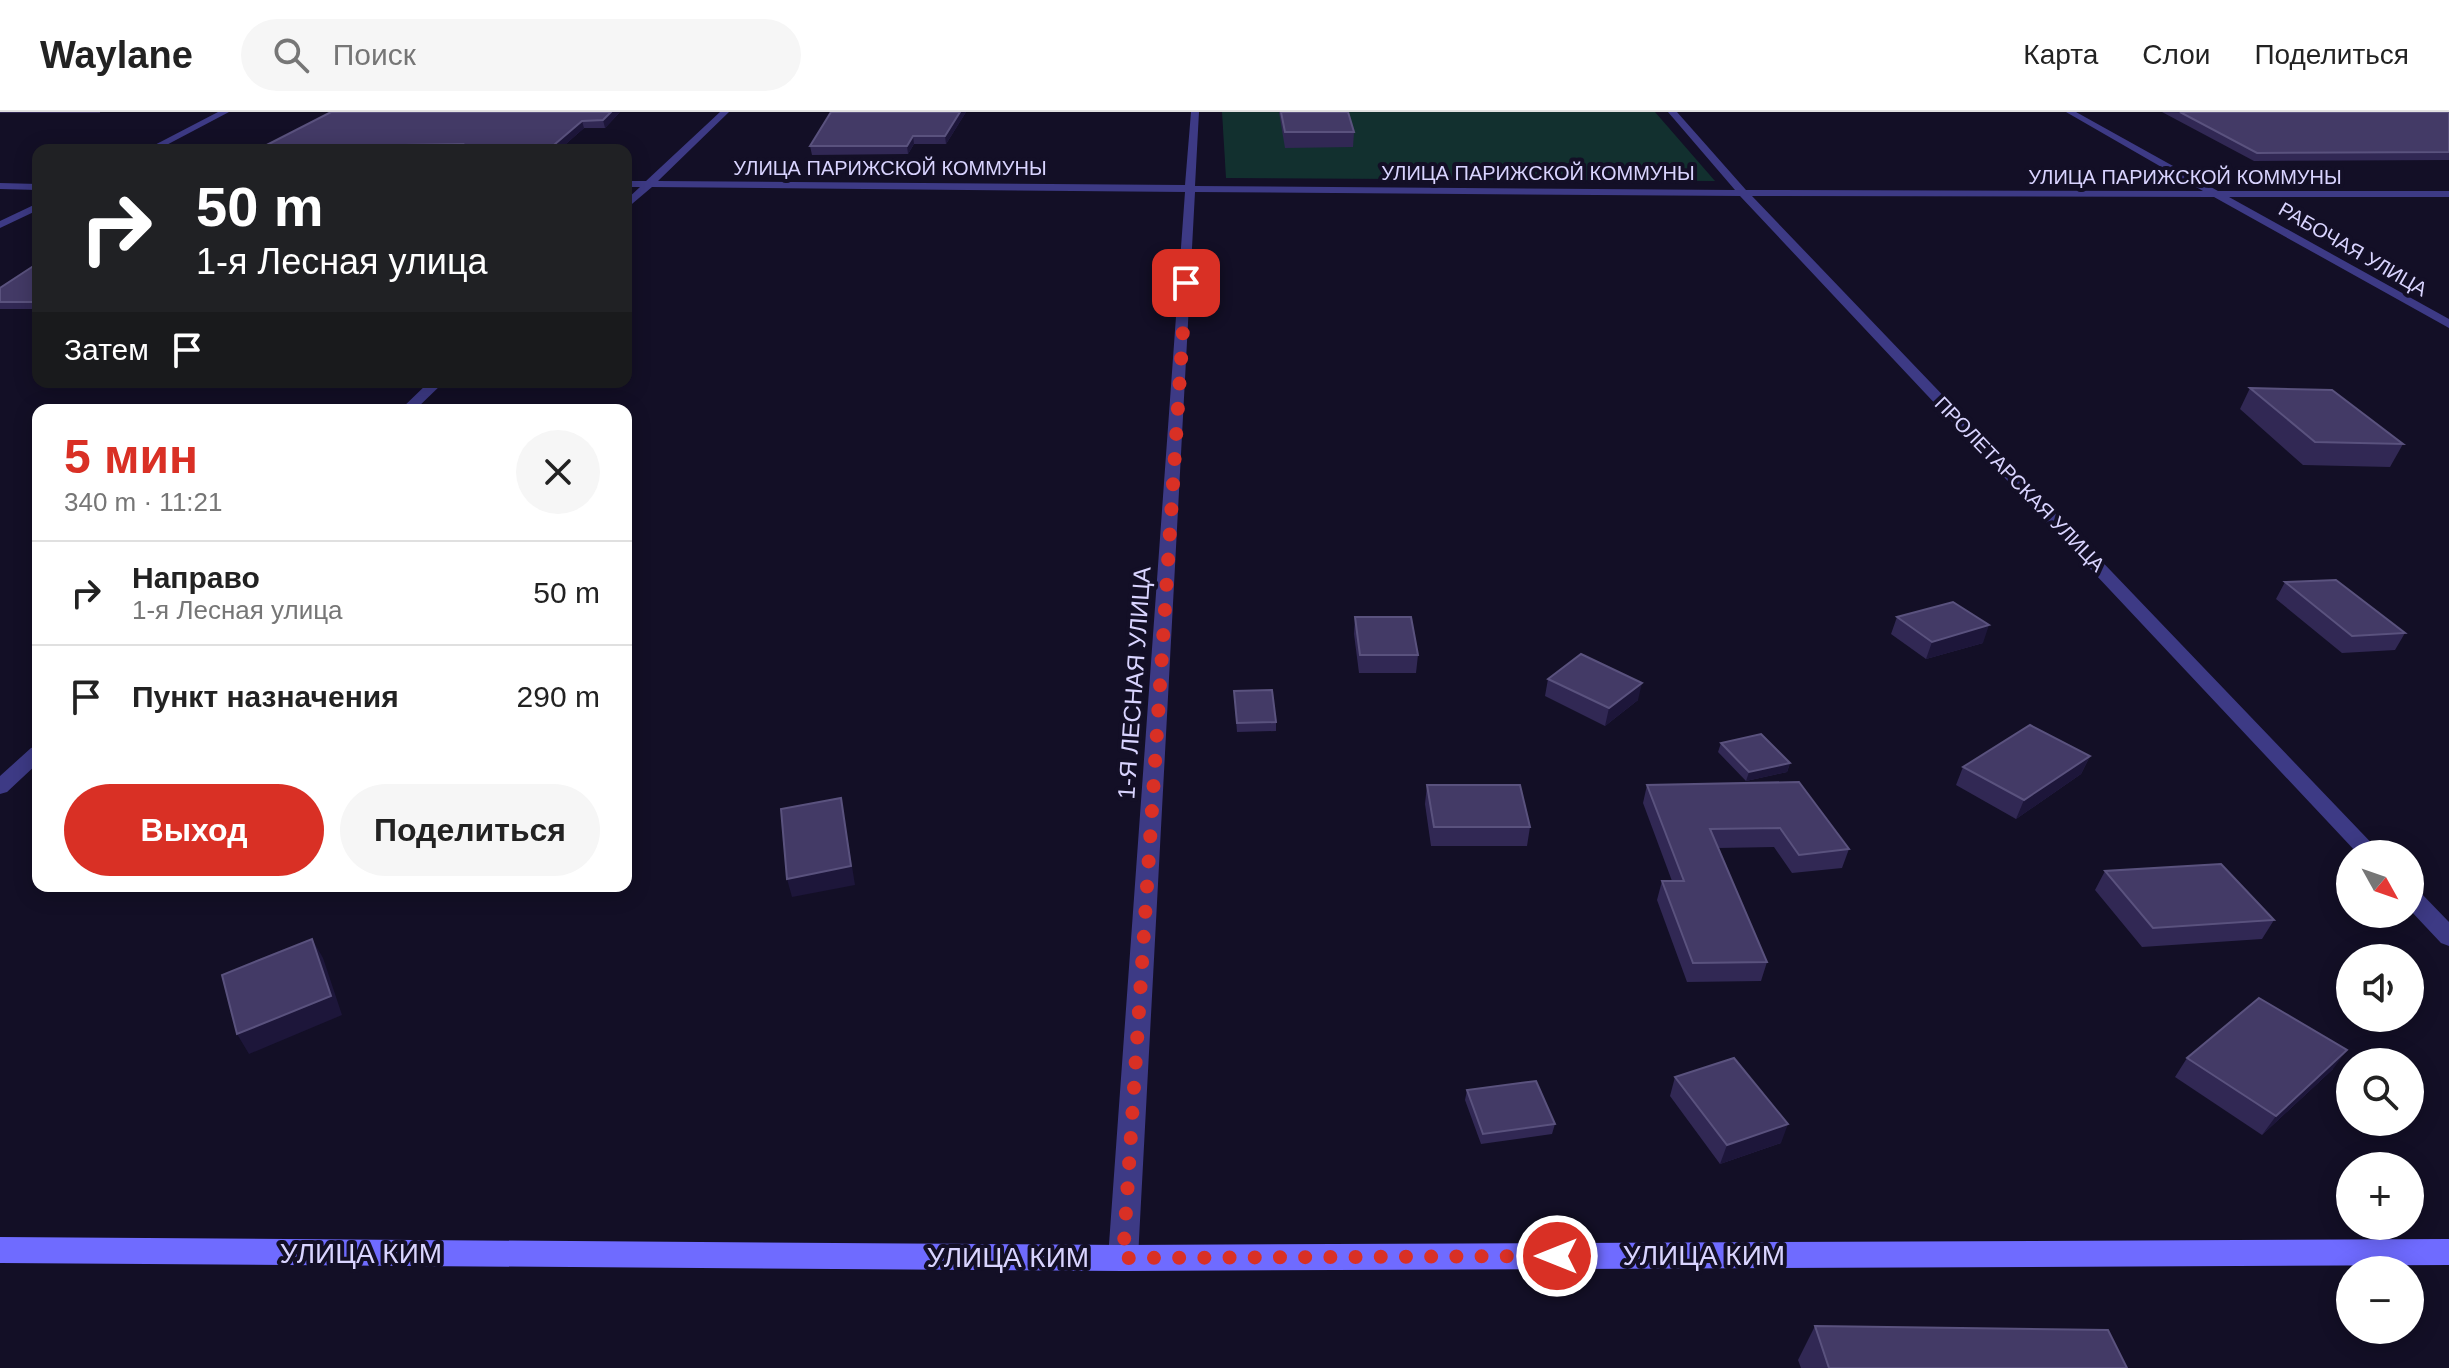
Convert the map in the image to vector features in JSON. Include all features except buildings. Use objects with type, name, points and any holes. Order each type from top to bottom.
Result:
[{"type":"main road","name":"УЛИЦА КИМ","points":[[0,1250],[1123,1258],[2449,1252]]},
{"type":"street","points":[[162,144],[225,112]]},
{"type":"street","points":[[632,200],[725,112]]},
{"type":"street","name":"1-Я ЛЕСНАЯ УЛИЦА","points":[[1123,1258],[1195,112]]},
{"type":"street","name":"ПРОЛЕТАРСКАЯ УЛИЦА","points":[[1672,112],[1743,193],[2358,840]]},
{"type":"street","name":"РАБОЧАЯ УЛИЦА","points":[[2070,112],[2449,324]]},
{"type":"street","name":"УЛИЦА ПАРИЖСКОЙ КОММУНЫ","points":[[632,184],[2224,196],[2449,194]]},
{"type":"street","points":[[0,186],[32,187]]},
{"type":"street","points":[[0,225],[32,209]]},
{"type":"street","points":[[413,404],[431,388]]},
{"type":"street","points":[[0,787],[32,758]]},
{"type":"street","points":[[2424,911],[2449,937]]},
{"type":"green space","points":[[1222,112],[1655,112],[1715,181],[1226,178]]},
{"type":"route","points":[[1186,283],[1123,1258],[1557,1256]]}]
